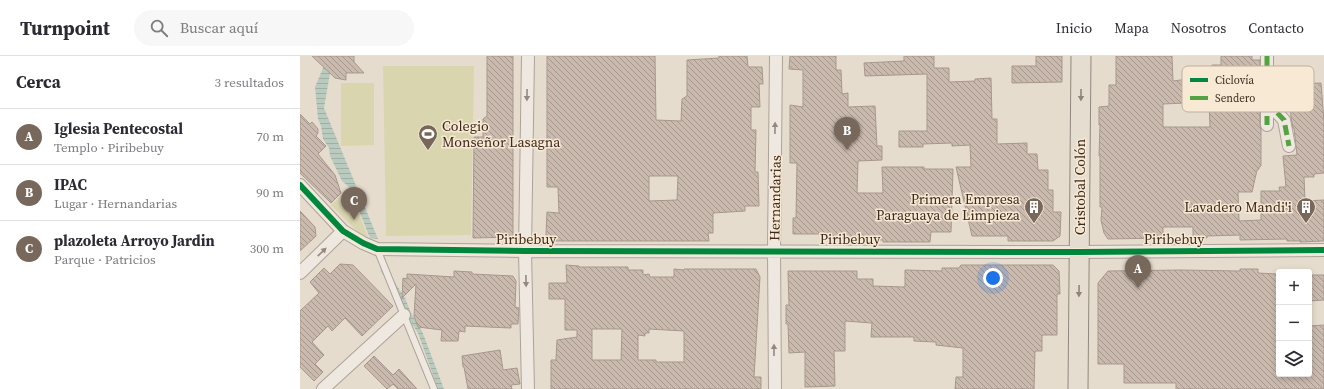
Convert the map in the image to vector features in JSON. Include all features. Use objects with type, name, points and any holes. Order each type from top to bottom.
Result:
[{"type":"main road","name":"Cristobal Colón","points":[[1078,389],[1081,56]]},
{"type":"street","points":[[528,56],[525,251],[528,389]]},
{"type":"street","name":"Hernandarias","points":[[774,389],[776,56]]},
{"type":"street","points":[[1267,112],[1268,125]]},
{"type":"street","points":[[1276,112],[1284,120],[1289,146]]},
{"type":"street","points":[[300,186],[343,231],[363,243],[377,249]]},
{"type":"street","points":[[300,273],[343,231]]},
{"type":"street","name":"Piribebuy","points":[[377,249],[525,251],[1079,252],[1324,250]]},
{"type":"street","points":[[323,389],[404,315]]},
{"type":"lane","points":[[377,249],[434,389]]},
{"type":"shaded area","points":[[324,56],[332,62],[324,108],[378,239],[370,238],[350,188],[342,181],[330,156],[329,148],[323,139],[321,126],[318,119],[315,87],[323,68]]},
{"type":"shaded area","name":"Colegio Monseñor Lasagna","points":[[383,66],[474,66],[471,235],[386,236]]},
{"type":"shaded area","points":[[341,83],[374,83],[374,145],[341,146]]},
{"type":"shaded area","points":[[349,189],[368,237],[361,235],[331,205]]},
{"type":"shaded area","points":[[386,269],[405,298],[411,313],[422,331],[444,389],[438,389],[418,333],[406,315],[400,300],[380,270]]},
{"type":"building","points":[[312,56],[354,56],[354,62],[364,73],[346,73],[346,80],[335,78]]},
{"type":"building","points":[[487,56],[513,56],[513,237],[473,238],[474,137],[483,137],[483,119],[487,116]]},
{"type":"building","points":[[547,56],[655,56],[656,120],[681,121],[682,99],[687,96],[687,60],[719,58],[719,56],[747,56],[748,67],[762,67],[763,84],[759,84],[760,107],[751,107],[751,130],[756,130],[755,172],[758,172],[759,206],[745,206],[745,211],[713,213],[713,233],[708,233],[709,241],[551,241],[546,235],[547,212],[559,213],[558,187],[547,187]],"holes":[[[649,176],[678,176],[677,200],[649,201]]]},
{"type":"building","points":[[790,56],[836,56],[836,70],[841,70],[842,94],[848,93],[848,107],[875,106],[877,146],[882,146],[882,160],[858,161],[857,193],[883,193],[882,167],[953,169],[951,232],[931,232],[930,242],[883,242],[883,240],[824,238],[824,234],[793,234],[793,218],[796,218],[797,163],[790,163],[790,105],[803,107],[803,70],[789,69]]},
{"type":"building","points":[[904,56],[934,56],[934,68],[949,68],[949,82],[975,81],[975,79],[991,78],[992,119],[997,119],[997,144],[1027,143],[1027,154],[1037,154],[1038,170],[1048,170],[1048,190],[1053,190],[1053,212],[1061,212],[1060,236],[1053,241],[1008,241],[1008,236],[972,236],[956,167],[971,167],[970,145],[952,146],[952,143],[923,144],[923,147],[899,147],[899,131],[927,131],[927,74],[865,76],[864,63],[904,61]]},
{"type":"building","points":[[1036,56],[1062,56],[1062,82],[1012,83],[1012,66],[1036,66]]},
{"type":"building","points":[[1116,56],[1172,56],[1173,81],[1182,80],[1182,103],[1163,104],[1163,127],[1210,127],[1209,112],[1260,112],[1261,166],[1257,170],[1252,192],[1238,192],[1239,221],[1261,220],[1261,191],[1280,191],[1279,187],[1286,187],[1283,156],[1297,155],[1291,112],[1314,112],[1314,83],[1321,83],[1324,121],[1324,173],[1314,174],[1314,177],[1304,177],[1305,201],[1324,200],[1324,241],[1300,242],[1287,241],[1287,239],[1240,240],[1240,235],[1193,238],[1193,227],[1163,227],[1163,238],[1108,239],[1104,233],[1101,220],[1102,207],[1100,207],[1099,107],[1109,106],[1109,85],[1116,85]]},
{"type":"building","points":[[1221,56],[1252,56],[1252,60],[1260,60],[1260,66],[1212,66],[1221,65]]},
{"type":"building","points":[[300,114],[310,124],[312,122],[318,129],[316,136],[326,146],[318,154],[335,175],[341,193],[331,203],[300,173]]},
{"type":"building","points":[[300,211],[315,227],[316,236],[300,251]]},
{"type":"building","points":[[340,264],[353,265],[393,306],[362,336],[345,318],[332,331],[328,326],[312,342],[324,355],[315,364],[323,372],[314,381],[300,367],[300,311],[319,293],[310,282],[324,268],[330,274]]},
{"type":"building","points":[[566,265],[579,267],[628,267],[628,270],[643,270],[643,275],[649,274],[650,277],[674,277],[674,269],[756,269],[760,277],[754,377],[761,377],[761,389],[551,389],[551,360],[556,360],[557,340],[577,337],[577,330],[565,330],[565,299],[549,299],[549,283],[567,283]],"holes":[[[592,329],[622,329],[621,360],[592,360]],[[649,329],[684,331],[684,362],[656,362],[656,360],[638,360],[638,335],[645,336],[645,333],[649,333]]]},
{"type":"building","points":[[961,265],[1053,265],[1059,271],[1060,294],[1057,294],[1057,335],[1042,335],[1042,351],[1035,351],[1034,389],[955,389],[956,377],[963,377],[963,348],[936,345],[936,342],[914,341],[914,337],[871,337],[872,323],[845,321],[845,351],[834,351],[835,386],[805,387],[805,352],[789,353],[788,324],[786,324],[786,305],[789,305],[788,271],[857,271],[857,279],[873,279],[873,286],[905,287],[905,270],[942,271],[942,268],[959,268]]},
{"type":"building","points":[[1240,269],[1258,269],[1258,273],[1276,274],[1276,377],[1312,377],[1312,326],[1324,325],[1324,389],[1176,389],[1176,383],[1124,383],[1124,364],[1098,364],[1098,283],[1108,271],[1240,271]]},
{"type":"building","points":[[454,271],[472,272],[472,274],[513,276],[516,281],[515,307],[519,308],[518,324],[511,324],[511,328],[465,326],[465,332],[459,331],[458,341],[441,341],[442,330],[418,327],[414,316],[416,284],[402,298],[403,278],[407,279],[407,274],[454,277]]},
{"type":"building","points":[[1312,275],[1324,275],[1324,300],[1312,301]]},
{"type":"building","points":[[500,350],[503,370],[517,368],[520,384],[511,385],[512,389],[468,389],[462,356]]},
{"type":"building","points":[[374,356],[393,375],[399,369],[417,389],[398,389],[393,384],[387,389],[364,366]]},
{"type":"marked path","points":[[1267,56],[1267,66]]},
{"type":"marked path","points":[[1267,112],[1267,125]]},
{"type":"marked path","points":[[1276,112],[1284,120],[1289,146]]},
{"type":"cycle path","points":[[300,185],[343,231],[363,243],[377,249],[525,251],[1079,252],[1324,250]]},
{"type":"place","name":"IPAC","points":[[847,150]]},
{"type":"place","name":"Colegio Monseñor Lasagna","points":[[428,151]]},
{"type":"place","name":"plazoleta Arroyo Jardin","points":[[354,220]]},
{"type":"place","name":"Primera Empresa Paraguaya de Limpieza","points":[[1034,224]]},
{"type":"place","name":"Lavadero Mandi'i","points":[[1306,224]]},
{"type":"place","name":"Iglesia Pentecostal","points":[[1138,288]]}]
